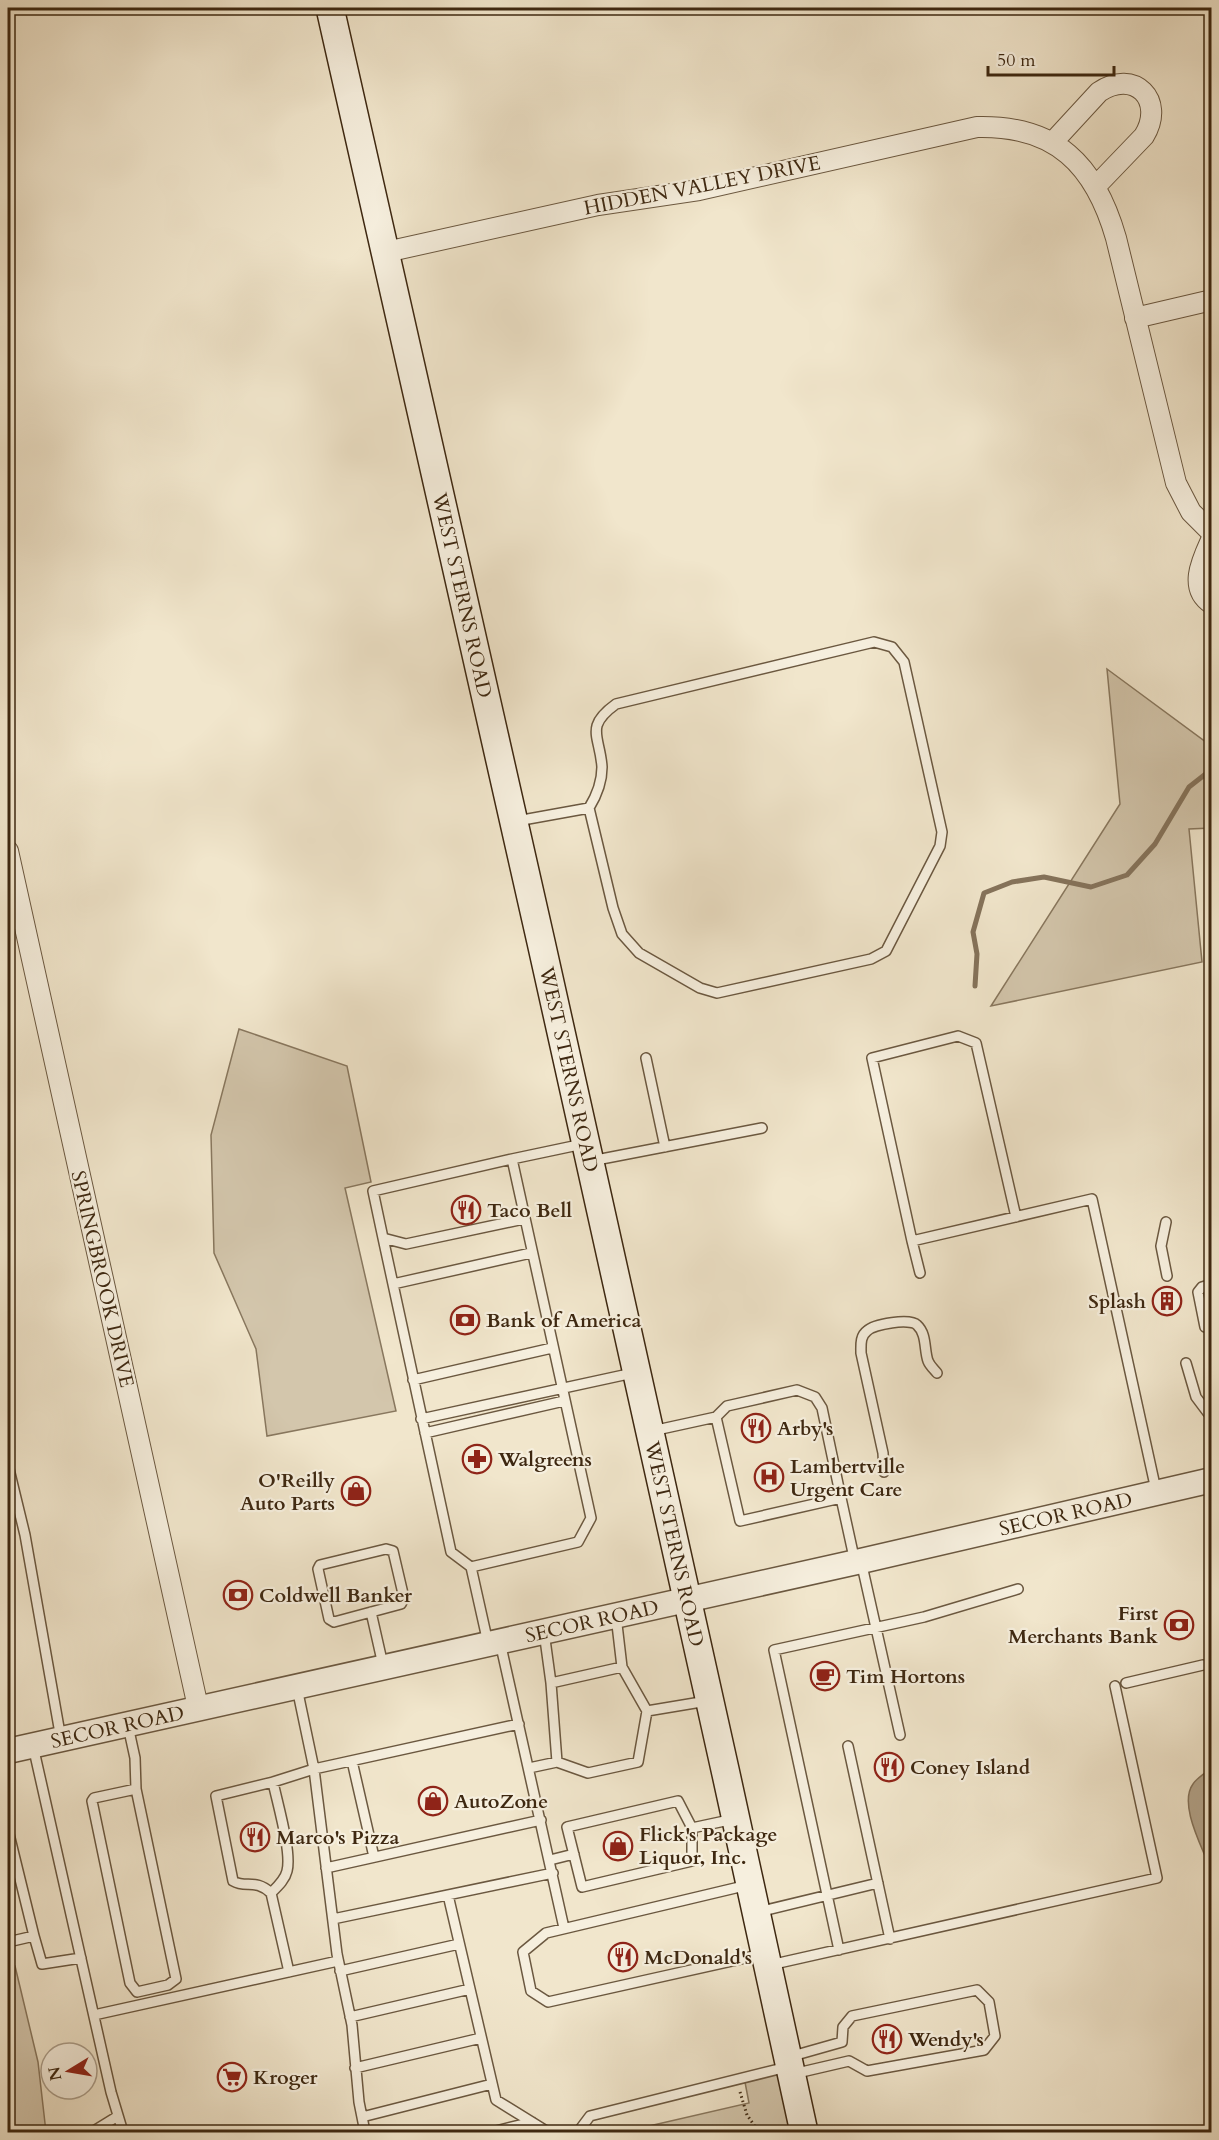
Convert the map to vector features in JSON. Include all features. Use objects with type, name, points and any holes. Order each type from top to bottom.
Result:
[{"type":"main road","name":"WEST STERNS ROAD","points":[[330,8],[514,821],[804,2133]]},
{"type":"street","points":[[1052,143],[1107,87],[1125,84],[1142,91],[1152,108],[1150,127],[1096,186]]},
{"type":"street","name":"HIDDEN VALLEY DRIVE","points":[[386,252],[598,205],[699,190],[977,127],[1016,130],[1035,135],[1052,143],[1079,165],[1096,186],[1111,221],[1176,483],[1191,512],[1212,533]]},
{"type":"street","points":[[1135,318],[1212,300]]},
{"type":"street","points":[[1212,538],[1198,575],[1201,592],[1212,604]]},
{"type":"street","name":"SPRINGBROOK DRIVE","points":[[8,850],[198,1707]]},
{"type":"street","name":"SECOR ROAD","points":[[8,1751],[858,1562],[1212,1480]]},
{"type":"lane","points":[[874,642],[892,647],[904,662],[942,832],[940,846],[886,951],[871,959],[717,993],[700,988],[639,953],[622,934],[589,808],[600,789],[602,768],[595,732],[601,714],[616,704],[874,642]]},
{"type":"lane","points":[[514,821],[589,808]]},
{"type":"lane","points":[[920,1273],[872,1058],[958,1036],[976,1043],[1016,1217]]},
{"type":"lane","points":[[646,1058],[665,1147]]},
{"type":"lane","points":[[564,1928],[519,1724],[471,1567],[451,1551],[412,1380],[373,1191],[512,1159],[665,1147],[762,1128]]},
{"type":"lane","points":[[471,1567],[578,1542],[591,1518],[512,1159]]},
{"type":"lane","points":[[912,1241],[1092,1199],[1157,1493]]},
{"type":"lane","points":[[383,1238],[406,1244],[524,1219]]},
{"type":"lane","points":[[1166,1222],[1161,1246],[1167,1276]]},
{"type":"lane","points":[[393,1284],[531,1253]]},
{"type":"lane","points":[[1205,1327],[1198,1292],[1202,1287],[1212,1284]]},
{"type":"lane","points":[[884,1472],[883,1453],[861,1353],[863,1336],[872,1328],[906,1321],[915,1323],[922,1332],[929,1363],[937,1373]]},
{"type":"lane","points":[[412,1380],[552,1348]]},
{"type":"lane","points":[[1186,1363],[1196,1397],[1210,1408]]},
{"type":"lane","points":[[421,1419],[636,1372]]},
{"type":"lane","points":[[650,1432],[716,1417],[727,1406],[797,1390],[815,1396],[822,1408],[841,1498],[876,1626],[900,1735]]},
{"type":"lane","points":[[425,1433],[564,1401]]},
{"type":"lane","points":[[716,1417],[740,1521],[841,1498]]},
{"type":"lane","points":[[8,1466],[25,1535],[61,1739]]},
{"type":"lane","points":[[386,1549],[393,1551],[404,1598],[401,1604],[371,1612],[334,1622],[329,1619],[318,1569],[320,1565],[386,1549]]},
{"type":"lane","points":[[839,1950],[774,1650],[924,1617],[974,1604],[1018,1589]]},
{"type":"lane","points":[[371,1612],[384,1667]]},
{"type":"lane","points":[[529,1767],[557,1762],[588,1773],[638,1762],[647,1711],[622,1667],[616,1616]]},
{"type":"lane","points":[[544,1632],[551,1683],[557,1762]]},
{"type":"lane","points":[[1126,1683],[1203,1665]]},
{"type":"lane","points":[[551,1683],[622,1667]]},
{"type":"lane","points":[[296,1686],[314,1769],[338,1961],[350,2017],[365,2133]]},
{"type":"lane","points":[[750,1884],[546,1933],[523,1952],[531,1991],[548,2002],[766,1959],[839,1950],[1157,1878],[1114,1686]]},
{"type":"lane","points":[[647,1711],[710,1701]]},
{"type":"lane","points":[[127,1724],[135,1758],[136,1789],[176,1979],[168,1985],[137,1992],[130,1983],[92,1801],[94,1798],[136,1789]]},
{"type":"lane","points":[[289,1972],[271,1893],[258,1884],[238,1884],[233,1881],[216,1796],[314,1769],[519,1724]]},
{"type":"lane","points":[[33,1746],[123,2133]]},
{"type":"lane","points":[[848,1746],[890,1938]]},
{"type":"lane","points":[[352,1761],[374,1857]]},
{"type":"lane","points":[[271,1893],[283,1880],[288,1864],[287,1848],[273,1782]]},
{"type":"lane","points":[[678,1801],[693,1828],[692,1861],[582,1887],[574,1854],[567,1827],[678,1801]]},
{"type":"lane","points":[[693,1828],[736,1818]]},
{"type":"lane","points":[[326,1868],[541,1820]]},
{"type":"lane","points":[[8,1830],[42,1964],[81,1958]]},
{"type":"lane","points":[[550,1860],[574,1854]]},
{"type":"lane","points":[[333,1919],[553,1873]]},
{"type":"lane","points":[[756,1912],[878,1883]]},
{"type":"lane","points":[[447,1895],[496,2100],[548,2133]]},
{"type":"lane","points":[[8,1942],[34,1936]]},
{"type":"lane","points":[[340,1971],[459,1944]]},
{"type":"lane","points":[[94,2015],[338,1961]]},
{"type":"lane","points":[[350,2017],[470,1989]]},
{"type":"lane","points":[[578,2133],[590,2116],[789,2066],[849,2061],[867,2071],[984,2050],[995,2036],[989,2002],[977,1990],[852,2016],[843,2027],[842,2042],[789,2066]]},
{"type":"lane","points":[[355,2068],[481,2038]]},
{"type":"lane","points":[[362,2117],[492,2084]]},
{"type":"lane","points":[[92,2133],[118,2116]]},
{"type":"lane","points":[[492,2133],[532,2122]]},
{"type":"path","points":[[736,2078],[747,2115],[759,2133]]},
{"type":"shaded area","points":[[1107,669],[1206,742],[1211,739],[1211,828],[1189,829],[1202,962],[991,1006],[1120,804]]},
{"type":"shaded area","points":[[239,1029],[347,1066],[371,1182],[345,1188],[396,1411],[267,1436],[256,1349],[214,1253],[211,1135]]},
{"type":"shaded area","points":[[1207,1771],[1211,1771],[1211,1865],[1208,1863],[1196,1834],[1188,1802],[1193,1784]]},
{"type":"shaded area","points":[[15,1966],[38,2062],[39,2101],[42,2101],[46,2132],[8,2132],[8,1967]]},
{"type":"shaded area","points":[[789,2066],[804,2132],[623,2132],[749,2103],[744,2077]]},
{"type":"waterway","points":[[975,986],[977,954],[973,932],[984,893],[1012,882],[1044,877],[1091,887],[1127,875],[1155,844],[1189,787],[1212,769]]},
{"type":"waterway","points":[[1212,1033],[1212,1039]]},
{"type":"place","name":"Taco Bell","points":[[466,1210]]},
{"type":"place","name":"Splash","points":[[1167,1301]]},
{"type":"place","name":"Bank of America","points":[[465,1320]]},
{"type":"place","name":"Arby's","points":[[756,1428]]},
{"type":"place","name":"Walgreens","points":[[477,1459]]},
{"type":"place","name":"Lambertville Urgent Care","points":[[769,1477]]},
{"type":"place","name":"O'Reilly Auto Parts","points":[[356,1491]]},
{"type":"place","name":"Coldwell Banker","points":[[238,1595]]},
{"type":"place","name":"First Merchants Bank","points":[[1179,1625]]},
{"type":"place","name":"Tim Hortons","points":[[825,1676]]},
{"type":"place","name":"Coney Island","points":[[889,1767]]},
{"type":"place","name":"AutoZone","points":[[433,1801]]},
{"type":"place","name":"Marco's Pizza","points":[[255,1837]]},
{"type":"place","name":"Flick's Package Liquor, Inc.","points":[[618,1846]]},
{"type":"place","name":"McDonald's","points":[[623,1957]]},
{"type":"place","name":"Wendy's","points":[[887,2039]]},
{"type":"place","name":"Kroger","points":[[232,2077]]}]
